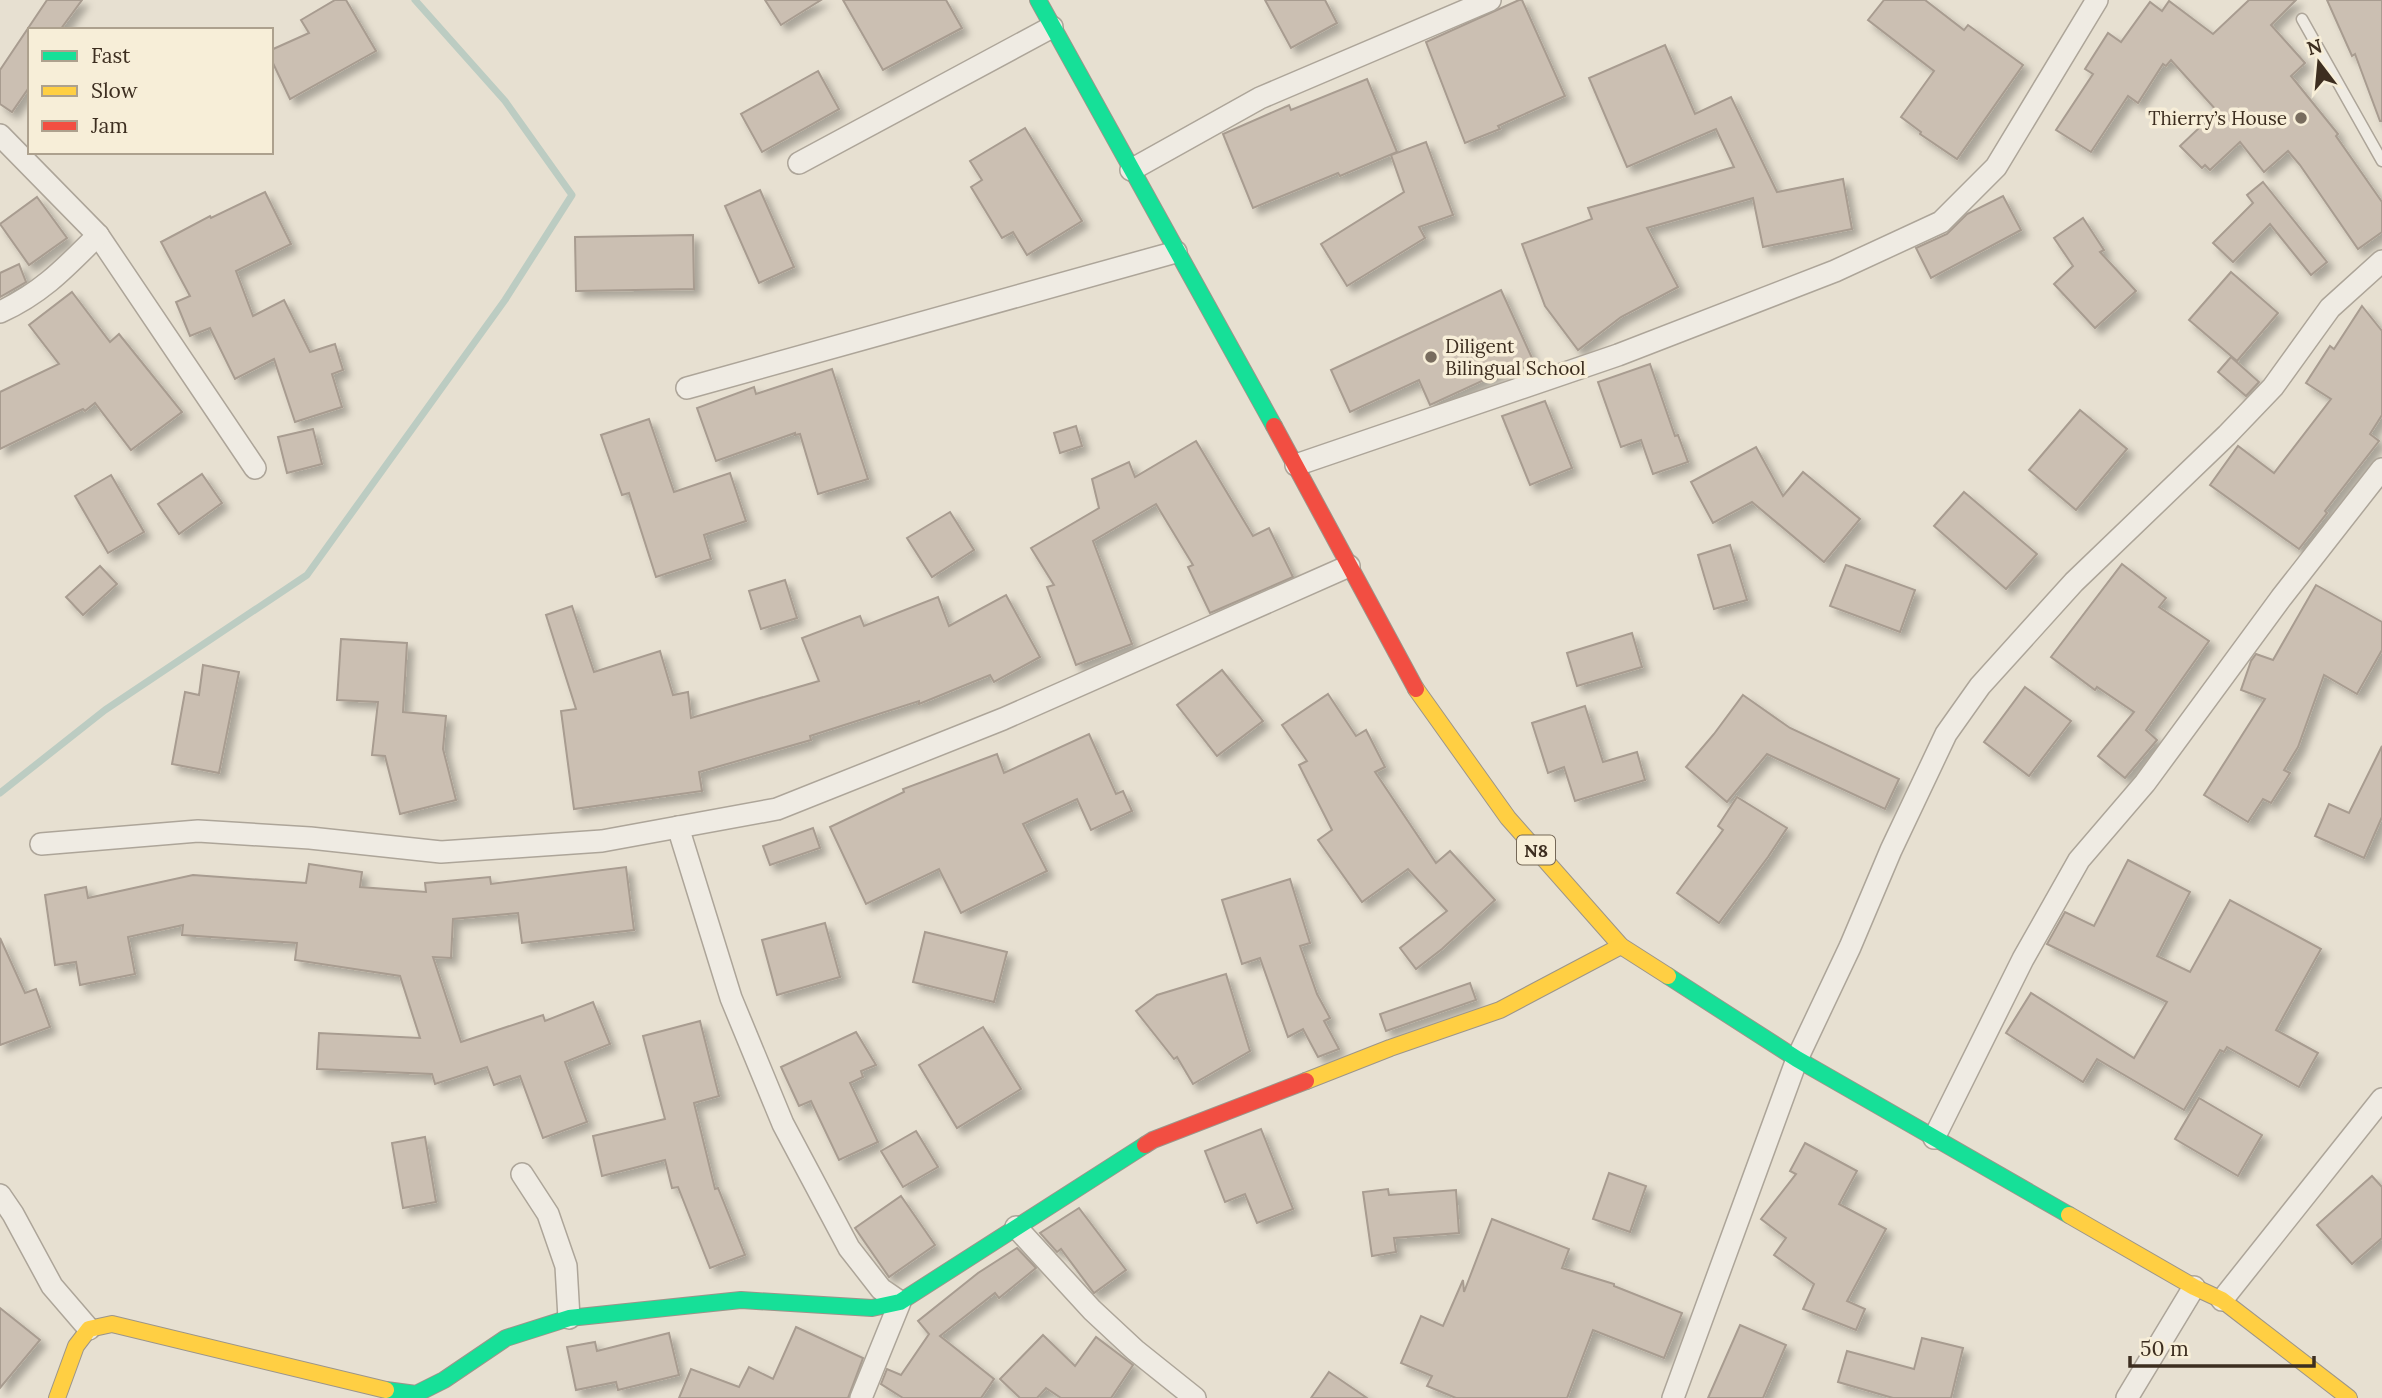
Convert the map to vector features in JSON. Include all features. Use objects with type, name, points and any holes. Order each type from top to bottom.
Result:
[{"type":"main road","name":"N8","points":[[1038,0],[1296,466],[1409,679],[1508,818],[1621,946],[1797,1059],[2194,1287],[2222,1300],[2349,1398]]},
{"type":"main road","points":[[57,1398],[76,1346],[89,1329],[112,1324],[377,1389],[416,1394],[444,1380],[506,1338],[569,1318],[741,1300],[872,1308],[900,1302],[1153,1140],[1390,1048],[1500,1010],[1621,946]]},
{"type":"street","points":[[1131,170],[1260,98],[1490,0]]},
{"type":"street","points":[[1296,466],[1618,355],[1835,271],[1941,222],[1996,167],[2096,0]]},
{"type":"street","points":[[799,163],[1052,27]]},
{"type":"street","points":[[0,135],[98,235],[254,468]]},
{"type":"street","points":[[0,312],[25,301],[55,277],[98,235]]},
{"type":"street","points":[[687,388],[1176,251]]},
{"type":"street","points":[[1672,1398],[1797,1059],[1946,734],[1980,686],[2074,582],[2227,435],[2273,387],[2330,308],[2382,261]]},
{"type":"street","points":[[1934,1138],[2023,959],[2080,859],[2146,783],[2281,598],[2382,469]]},
{"type":"street","points":[[41,844],[198,831],[310,838],[441,852],[601,841],[777,810],[1003,719],[1349,566]]},
{"type":"street","points":[[678,827],[731,998],[783,1124],[849,1248],[881,1289],[900,1302],[861,1398]]},
{"type":"street","points":[[2222,1300],[2382,1099]]},
{"type":"street","points":[[522,1174],[548,1214],[566,1266],[569,1318]]},
{"type":"street","points":[[0,1195],[52,1286],[89,1329]]},
{"type":"street","points":[[1016,1227],[1092,1310],[1135,1350],[1195,1398]]},
{"type":"street","points":[[2127,1398],[2194,1287]]},
{"type":"lane","points":[[2302,19],[2382,161]]},
{"type":"building","points":[[47,0],[82,0],[61,28],[28,28]]},
{"type":"building","points":[[335,0],[346,0],[376,51],[290,99],[273,63],[273,49],[309,33],[301,20]]},
{"type":"building","points":[[765,0],[821,0],[781,25]]},
{"type":"building","points":[[843,0],[946,0],[962,28],[883,70]]},
{"type":"building","points":[[1265,0],[1325,0],[1337,23],[1291,48]]},
{"type":"building","points":[[1522,0],[1565,96],[1498,126],[1500,129],[1465,143],[1426,42]]},
{"type":"building","points":[[1884,0],[1925,0],[1964,30],[1968,25],[2023,65],[1957,159],[1920,134],[1921,132],[1901,117],[1934,71],[1868,20]]},
{"type":"building","points":[[2249,0],[2296,0],[2271,25],[2305,63],[2291,76],[2338,134],[2336,136],[2382,202],[2382,232],[2358,249],[2288,151],[2264,172],[2240,142],[2210,170],[2205,165],[2202,168],[2180,146],[2217,111],[2171,60],[2166,66],[2163,64],[2138,103],[2128,96],[2091,152],[2056,130],[2093,74],[2085,69],[2108,33],[2121,42],[2150,2],[2162,11],[2169,1],[2213,34]]},
{"type":"building","points":[[2327,0],[2382,0],[2382,121],[2355,54],[2352,56]]},
{"type":"building","points":[[28,28],[28,89],[12,112],[0,104],[0,70]]},
{"type":"building","points":[[1665,45],[1695,114],[1731,97],[1777,192],[1843,179],[1852,229],[1763,247],[1753,198],[1647,228],[1678,287],[1621,317],[1578,350],[1545,306],[1522,244],[1592,219],[1588,208],[1734,167],[1716,129],[1627,167],[1589,78]]},
{"type":"building","points":[[818,71],[839,109],[762,152],[741,114]]},
{"type":"building","points":[[1367,79],[1397,152],[1253,208],[1223,134],[1289,105],[1291,110]]},
{"type":"building","points":[[1025,128],[1082,221],[1027,255],[1013,232],[1002,238],[971,187],[982,180],[970,161]]},
{"type":"building","points":[[1426,142],[1453,215],[1419,227],[1425,238],[1347,286],[1321,244],[1404,192],[1391,155]]},
{"type":"building","points":[[2263,182],[2327,262],[2311,275],[2270,224],[2233,262],[2213,243],[2253,203],[2247,195]]},
{"type":"building","points":[[760,190],[794,267],[759,283],[725,206]]},
{"type":"building","points":[[265,192],[291,244],[236,271],[253,316],[284,300],[310,352],[335,344],[343,370],[332,374],[342,407],[295,422],[274,359],[235,379],[210,328],[190,336],[176,302],[190,296],[161,242],[210,216],[211,218]]},
{"type":"building","points":[[2003,196],[2021,230],[1931,278],[1916,248],[1947,234],[1967,214]]},
{"type":"building","points":[[37,197],[67,238],[29,265],[0,224]]},
{"type":"building","points":[[2083,218],[2104,250],[2100,252],[2136,291],[2095,328],[2054,284],[2073,266],[2054,238]]},
{"type":"building","points":[[693,235],[694,289],[576,291],[575,237]]},
{"type":"building","points":[[19,264],[26,282],[0,297],[0,273]]},
{"type":"building","points":[[2231,272],[2278,313],[2237,361],[2189,320]]},
{"type":"building","points":[[1501,290],[1532,358],[1430,405],[1419,380],[1350,412],[1331,370]]},
{"type":"building","points":[[72,292],[110,342],[119,334],[182,412],[131,450],[95,403],[85,411],[83,409],[0,449],[0,392],[59,364],[29,325]]},
{"type":"building","points":[[2362,306],[2382,331],[2382,415],[2370,434],[2379,441],[2299,549],[2210,485],[2238,446],[2274,473],[2331,399],[2306,383],[2330,346],[2334,349]]},
{"type":"building","points":[[2231,357],[2259,382],[2246,396],[2218,372]]},
{"type":"building","points":[[1650,364],[1675,436],[1678,435],[1688,462],[1653,474],[1641,440],[1621,447],[1598,382]]},
{"type":"building","points":[[832,369],[868,479],[818,494],[800,434],[795,433],[716,461],[697,408],[754,387],[756,394]]},
{"type":"building","points":[[1545,401],[1572,468],[1530,485],[1502,416]]},
{"type":"building","points":[[2080,410],[2127,449],[2076,510],[2029,470]]},
{"type":"building","points":[[649,419],[674,492],[730,473],[746,521],[704,535],[711,559],[656,577],[629,493],[622,495],[601,435]]},
{"type":"building","points":[[1076,426],[1082,446],[1060,453],[1054,433]]},
{"type":"building","points":[[313,429],[322,464],[287,473],[278,437]]},
{"type":"building","points":[[1196,441],[1253,536],[1269,528],[1293,577],[1210,613],[1188,567],[1193,565],[1156,504],[1093,541],[1132,644],[1076,665],[1047,587],[1054,585],[1031,548],[1099,508],[1092,479],[1129,462],[1135,477]]},
{"type":"building","points":[[1756,447],[1783,496],[1803,472],[1860,519],[1824,562],[1752,502],[1713,523],[1691,482]]},
{"type":"building","points":[[202,474],[222,503],[179,534],[158,504]]},
{"type":"building","points":[[111,475],[144,532],[108,553],[75,496]]},
{"type":"building","points":[[1964,492],[2037,554],[2006,589],[1934,526]]},
{"type":"building","points":[[950,512],[974,550],[932,577],[907,538]]},
{"type":"building","points":[[1730,545],[1747,600],[1714,609],[1698,555]]},
{"type":"building","points":[[2122,564],[2166,598],[2159,607],[2209,641],[2146,730],[2157,740],[2125,778],[2098,756],[2134,712],[2097,687],[2095,690],[2051,657]]},
{"type":"building","points":[[1846,565],[1915,590],[1900,632],[1830,606]]},
{"type":"building","points":[[100,566],[117,584],[83,615],[66,597]]},
{"type":"building","points":[[785,580],[797,618],[761,629],[749,591]]},
{"type":"building","points":[[2316,585],[2382,622],[2382,650],[2357,694],[2324,675],[2298,747],[2284,770],[2290,773],[2271,803],[2263,799],[2248,822],[2204,795],[2265,699],[2241,690],[2251,661],[2256,654],[2273,660]]},
{"type":"building","points":[[1006,595],[1040,657],[994,682],[990,675],[919,704],[919,701],[810,736],[811,740],[699,772],[702,791],[574,809],[561,711],[576,709],[546,615],[572,606],[594,672],[660,651],[673,695],[688,692],[691,718],[819,681],[802,638],[860,616],[864,626],[938,597],[949,626]]},
{"type":"building","points":[[1632,633],[1642,667],[1577,686],[1567,653]]},
{"type":"building","points":[[341,639],[407,643],[403,712],[446,716],[443,749],[456,800],[400,814],[385,756],[372,755],[378,702],[337,700]]},
{"type":"building","points":[[203,665],[239,672],[219,773],[172,764],[185,692],[199,695]]},
{"type":"building","points":[[1222,670],[1263,721],[1217,756],[1177,705]]},
{"type":"building","points":[[2025,687],[2071,721],[2029,776],[1984,742]]},
{"type":"building","points":[[1328,694],[1356,736],[1366,730],[1385,767],[1375,772],[1436,863],[1450,851],[1495,900],[1416,969],[1400,948],[1447,911],[1408,869],[1362,902],[1318,840],[1332,830],[1299,765],[1307,761],[1282,725]]},
{"type":"building","points":[[1743,695],[1790,728],[1899,779],[1885,809],[1767,754],[1727,802],[1686,767]]},
{"type":"building","points":[[1585,706],[1603,762],[1637,752],[1645,780],[1575,801],[1564,767],[1548,773],[1532,723]]},
{"type":"building","points":[[1089,734],[1116,794],[1123,791],[1132,811],[1091,830],[1077,799],[1023,824],[1047,871],[961,913],[939,869],[866,904],[830,827],[904,792],[903,789],[997,754],[1004,773]]},
{"type":"building","points":[[2382,746],[2382,817],[2364,858],[2315,836],[2329,804],[2349,813]]},
{"type":"building","points":[[1737,797],[1787,828],[1719,923],[1677,893],[1723,830],[1718,826]]},
{"type":"building","points":[[813,828],[820,848],[770,865],[763,846]]},
{"type":"building","points":[[2128,860],[2190,892],[2157,956],[2190,972],[2230,900],[2321,949],[2276,1030],[2318,1053],[2299,1087],[2227,1047],[2224,1052],[2220,1050],[2184,1110],[2097,1059],[2083,1082],[2006,1033],[2031,993],[2134,1058],[2167,1002],[2047,944],[2065,912],[2094,926]]},
{"type":"building","points":[[309,864],[362,872],[360,887],[426,892],[425,883],[490,877],[491,884],[626,867],[634,930],[522,943],[518,913],[453,919],[451,958],[433,957],[461,1042],[543,1015],[545,1021],[593,1002],[610,1044],[565,1062],[587,1122],[543,1138],[520,1076],[494,1085],[487,1067],[435,1084],[432,1074],[317,1069],[319,1033],[420,1038],[400,976],[295,960],[297,943],[182,935],[183,925],[128,937],[135,974],[80,985],[76,962],[55,965],[45,895],[86,887],[88,898],[193,875],[306,883]]},
{"type":"building","points":[[1290,879],[1310,943],[1300,946],[1317,994],[1330,1018],[1324,1021],[1339,1049],[1318,1057],[1303,1029],[1288,1037],[1260,958],[1242,964],[1222,900]]},
{"type":"building","points":[[825,923],[840,977],[777,995],[762,940]]},
{"type":"building","points":[[925,932],[1007,952],[994,1002],[913,982]]},
{"type":"building","points":[[0,938],[25,993],[36,989],[50,1027],[0,1045]]},
{"type":"building","points":[[1226,974],[1250,1051],[1193,1084],[1177,1057],[1174,1059],[1136,1011],[1157,995]]},
{"type":"building","points":[[1470,983],[1476,1000],[1386,1031],[1380,1014]]},
{"type":"building","points":[[700,1021],[719,1096],[694,1103],[715,1189],[718,1188],[745,1255],[710,1268],[678,1187],[672,1188],[665,1160],[602,1176],[593,1136],[665,1119],[643,1036]]},
{"type":"building","points":[[983,1027],[1021,1089],[957,1128],[919,1065]]},
{"type":"building","points":[[856,1032],[876,1065],[861,1071],[863,1077],[850,1083],[878,1142],[839,1160],[811,1101],[799,1106],[781,1067]]},
{"type":"building","points":[[2199,1098],[2262,1135],[2238,1176],[2175,1139]]},
{"type":"building","points":[[1261,1129],[1293,1209],[1257,1223],[1245,1194],[1225,1202],[1205,1151]]},
{"type":"building","points":[[916,1131],[938,1167],[903,1187],[881,1151]]},
{"type":"building","points":[[425,1137],[436,1202],[403,1208],[392,1143]]},
{"type":"building","points":[[1805,1143],[1857,1171],[1839,1204],[1886,1229],[1847,1301],[1865,1309],[1856,1330],[1803,1309],[1814,1284],[1774,1255],[1786,1238],[1761,1219],[1796,1174],[1790,1171]]},
{"type":"building","points":[[1609,1173],[1646,1186],[1630,1232],[1593,1219]]},
{"type":"building","points":[[2372,1176],[2382,1187],[2382,1238],[2352,1264],[2317,1225]]},
{"type":"building","points":[[1388,1189],[1389,1195],[1456,1190],[1459,1233],[1394,1238],[1396,1252],[1372,1256],[1363,1192]]},
{"type":"building","points":[[901,1196],[935,1245],[889,1277],[855,1228]]},
{"type":"building","points":[[1079,1208],[1126,1270],[1094,1293],[1061,1249],[1057,1252],[1040,1233]]},
{"type":"building","points":[[1492,1219],[1569,1249],[1562,1268],[1614,1284],[1682,1313],[1664,1358],[1593,1330],[1567,1398],[1456,1398],[1427,1386],[1432,1376],[1401,1363],[1421,1316],[1443,1326],[1463,1280],[1464,1292]]},
{"type":"building","points":[[1017,1248],[1036,1268],[999,1298],[995,1293],[940,1336],[994,1379],[981,1398],[903,1398],[881,1384],[887,1369],[901,1375],[929,1334],[918,1321],[978,1273]]},
{"type":"building","points":[[0,1308],[40,1340],[0,1388]]},
{"type":"building","points":[[1740,1325],[1786,1345],[1763,1398],[1708,1398]]},
{"type":"building","points":[[796,1327],[863,1358],[848,1398],[679,1398],[691,1369],[739,1387],[749,1367],[773,1379]]},
{"type":"building","points":[[669,1333],[679,1375],[618,1390],[616,1382],[576,1390],[567,1347],[595,1342],[597,1351]]},
{"type":"building","points":[[1043,1335],[1075,1366],[1096,1337],[1133,1365],[1111,1398],[1061,1398],[1046,1388],[1037,1398],[1020,1398],[1000,1379]]},
{"type":"building","points":[[1922,1338],[1963,1348],[1951,1398],[1893,1398],[1838,1382],[1847,1351],[1914,1369]]},
{"type":"building","points":[[1329,1372],[1367,1398],[1311,1398]]},
{"type":"waterway","points":[[0,793],[105,710],[307,575],[505,300],[572,195],[505,101],[415,0]]},
{"type":"traffic: fast","points":[[1038,0],[1274,426]]},
{"type":"traffic: fast","points":[[1668,976],[1797,1059],[2069,1215]]},
{"type":"traffic: fast","points":[[386,1390],[416,1394],[444,1380],[506,1338],[569,1318],[741,1300],[872,1308],[900,1302],[1145,1145]]},
{"type":"traffic: slow","points":[[1416,689],[1508,818],[1621,946],[1668,976]]},
{"type":"traffic: slow","points":[[1306,1081],[1390,1048],[1500,1010],[1621,946]]},
{"type":"traffic: slow","points":[[2069,1215],[2194,1287],[2222,1300],[2349,1398]]},
{"type":"traffic: slow","points":[[57,1398],[76,1346],[89,1329],[112,1324],[386,1390]]},
{"type":"traffic: jam","points":[[1274,426],[1416,689]]},
{"type":"traffic: jam","points":[[1145,1145],[1306,1081]]},
{"type":"place","name":"Thierry’s House","points":[[2301,118]]},
{"type":"place","name":"Diligent Bilingual School","points":[[1431,357]]}]
